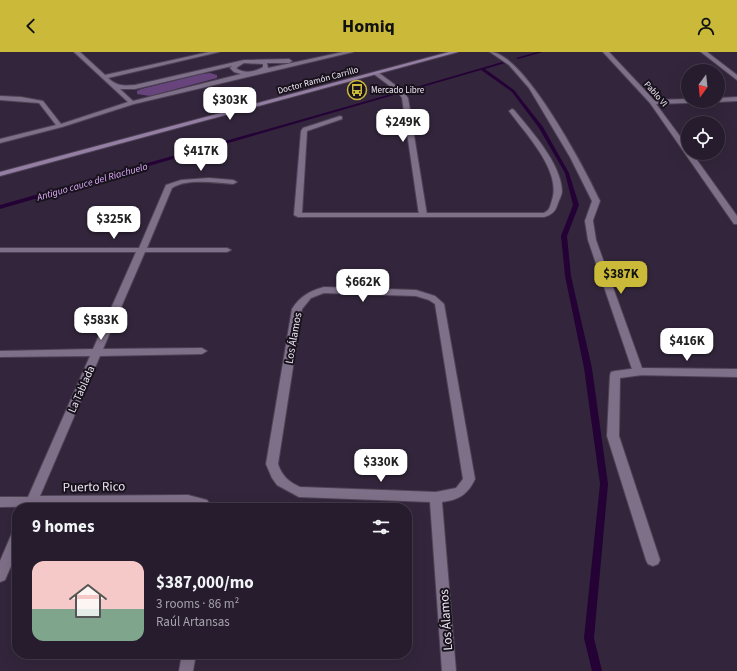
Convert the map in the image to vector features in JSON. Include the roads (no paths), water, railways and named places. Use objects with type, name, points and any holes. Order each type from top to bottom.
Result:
[{"type":"street","points":[[77,52],[132,103]]},
{"type":"street","points":[[104,77],[216,52]]},
{"type":"street","points":[[0,141],[60,126],[132,103],[257,72],[350,52]]},
{"type":"street","name":"Doctor Ramón Carrillo","points":[[0,174],[455,52]]},
{"type":"street","points":[[493,52],[501,56],[512,65],[526,80],[585,174],[596,201],[589,221],[592,240],[638,372]]},
{"type":"street","name":"Pablo VI","points":[[606,52],[652,102],[681,142]]},
{"type":"street","points":[[704,52],[737,78]]},
{"type":"street","points":[[114,85],[124,88],[135,87],[241,62],[300,61],[321,59]]},
{"type":"street","points":[[241,62],[234,66],[234,70],[246,73],[257,72],[265,69],[266,65],[257,61]]},
{"type":"street","points":[[377,74],[400,91],[405,98],[423,215]]},
{"type":"street","points":[[0,98],[37,100],[41,102],[60,126]]},
{"type":"street","points":[[725,100],[737,99]]},
{"type":"street","points":[[652,102],[681,101]]},
{"type":"street","points":[[340,118],[305,129],[304,131],[298,215],[544,215],[553,210],[558,191],[544,153],[512,110]]},
{"type":"street","name":"Pablo VI","points":[[694,160],[737,222]]},
{"type":"street","name":"La Tablada","points":[[32,503],[169,187],[173,183],[183,181],[233,182]]},
{"type":"street","points":[[0,250],[227,250]]},
{"type":"street","name":"Los Álamos","points":[[324,290],[416,293],[428,295],[439,304],[469,479],[463,491],[451,496],[436,497],[299,492],[285,486],[279,480],[272,464],[298,309],[300,303],[307,296],[324,290]]},
{"type":"street","points":[[0,354],[202,352]]},
{"type":"street","points":[[653,560],[613,436],[615,375],[638,372],[737,373]]},
{"type":"street","name":"Los Álamos","points":[[436,497],[449,671]]},
{"type":"street","name":"Puerto Rico","points":[[94,503],[188,500],[199,503]]},
{"type":"street","name":"Puerto Rico","points":[[0,502],[12,503]]},
{"type":"street","points":[[0,576],[12,548]]},
{"type":"street","points":[[186,671],[188,659]]},
{"type":"waterway","name":"Antiguo cauce del Riachuelo","points":[[518,58],[541,52]]},
{"type":"waterway","name":"Antiguo cauce del Riachuelo","points":[[411,89],[503,63]]},
{"type":"waterway","points":[[482,69],[513,91],[541,128],[567,173],[576,205],[564,236],[568,276],[588,368],[604,484],[589,638],[597,671]]},
{"type":"waterway","name":"Antiguo cauce del Riachuelo","points":[[0,207],[392,95]]},
{"type":"place","name":"Mercado Libre","points":[[357,90]]}]
